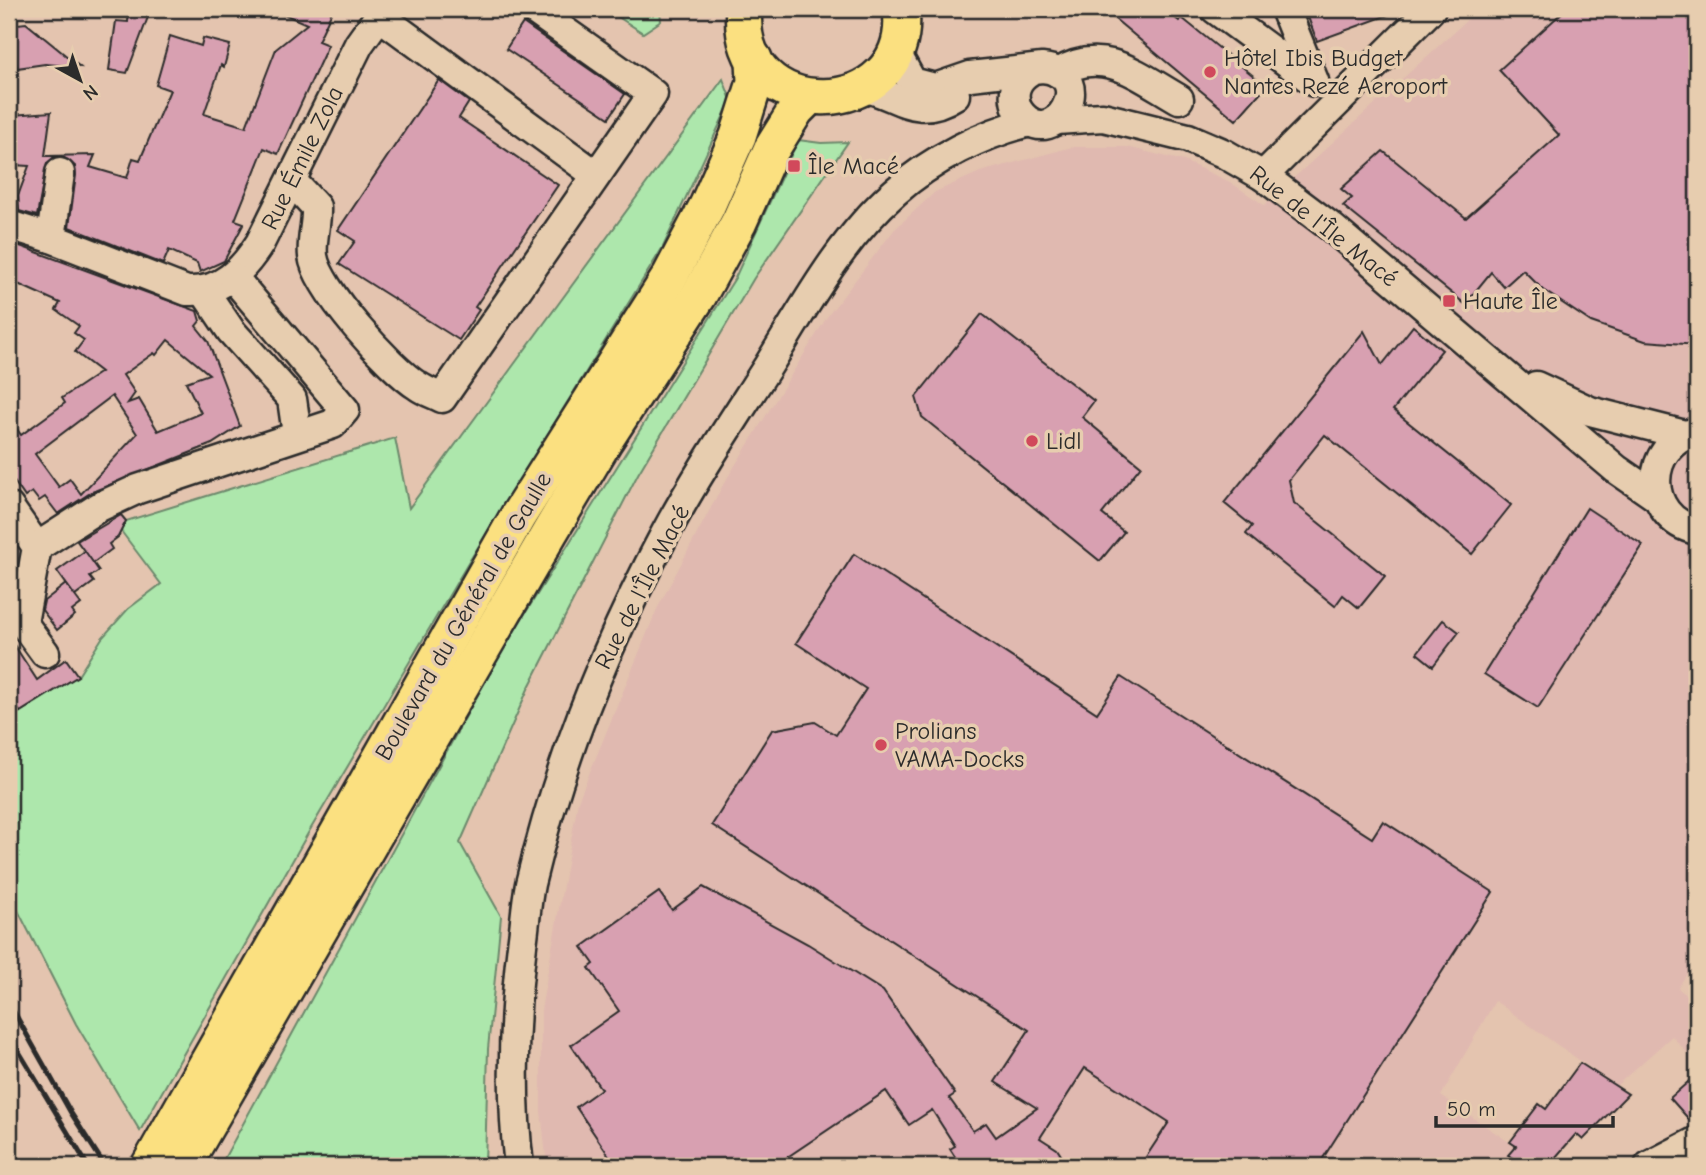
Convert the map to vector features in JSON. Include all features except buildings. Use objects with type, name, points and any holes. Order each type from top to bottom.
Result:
[{"type":"main road","points":[[737,15],[754,59],[774,82],[809,97],[835,97],[863,87],[880,73],[895,51],[902,10]]},
{"type":"main road","name":"Boulevard du Général de Gaulle","points":[[183,1166],[204,1100],[518,516],[669,278],[708,206],[737,136],[755,82],[754,59]]},
{"type":"main road","name":"Boulevard du Général de Gaulle","points":[[149,1166],[204,1100],[605,440],[699,295],[785,125],[809,97]]},
{"type":"street","points":[[292,181],[316,208],[313,255],[318,275],[331,296],[376,348],[416,385],[442,398],[653,94],[533,9]]},
{"type":"street","points":[[1215,9],[1314,82]]},
{"type":"street","points":[[1285,9],[1326,113]]},
{"type":"street","points":[[1263,176],[1431,9]]},
{"type":"street","points":[[381,12],[596,175]]},
{"type":"street","name":"Rue Émile Zola","points":[[204,292],[233,276],[249,260],[260,243],[359,44],[381,12]]},
{"type":"street","points":[[895,51],[912,82],[927,88],[970,76],[1047,69],[1062,78],[1069,105],[1026,117]]},
{"type":"street","points":[[1062,78],[1070,65],[1113,61],[1179,99]]},
{"type":"street","points":[[1026,117],[1018,83],[1030,71]]},
{"type":"street","name":"Rue de l'Île Macé","points":[[1062,78],[1103,117]]},
{"type":"street","points":[[863,87],[915,107],[934,105],[965,91],[980,90],[1003,96],[1026,117]]},
{"type":"street","name":"Rue de l'Île Macé","points":[[519,1166],[513,1114],[515,999],[530,886],[559,779],[596,677],[665,533],[811,296],[852,237],[909,181],[963,148],[1026,117],[1103,117],[1188,138],[1223,153],[1263,176],[1331,227],[1616,469],[1658,498],[1666,512],[1692,530]]},
{"type":"street","points":[[51,238],[60,173]]},
{"type":"street","points":[[9,225],[51,238],[187,290],[204,292],[230,331],[292,399],[297,434]]},
{"type":"street","points":[[37,547],[99,507],[138,489],[333,424],[345,410],[233,276]]},
{"type":"street","name":"Rue de l'Île Macé","points":[[1454,330],[1531,383],[1567,403],[1691,434]]},
{"type":"street","points":[[1658,498],[1655,480],[1659,461],[1665,450],[1691,434]]},
{"type":"street","points":[[9,507],[37,547],[23,623],[45,653]]},
{"type":"street","points":[[1649,1166],[1695,1145]]},
{"type":"shaded area","points":[[1479,9],[1697,9],[1697,957],[1678,988],[1697,1004],[1697,1064],[1672,1036],[1616,1086],[1495,1001],[1441,1096],[1515,1146],[1508,1155],[1515,1166],[547,1166],[541,1111],[541,1010],[578,801],[657,609],[723,485],[827,317],[894,230],[935,192],[980,172],[1072,147],[1127,147],[1184,161],[1230,182],[1264,205]]},
{"type":"green space","points":[[606,9],[660,9],[661,21],[643,33]]},
{"type":"green space","points":[[723,79],[731,100],[663,247],[467,565],[307,835],[140,1131],[76,1024],[9,893],[9,719],[78,676],[102,638],[128,609],[161,584],[121,531],[126,521],[395,438],[409,508]]},
{"type":"green space","points":[[798,140],[848,142],[754,278],[638,474],[528,689],[460,843],[501,916],[488,1049],[485,1166],[220,1166],[501,652],[735,278]]},
{"type":"railway","points":[[9,1003],[71,1113],[105,1166]]},
{"type":"railway","points":[[9,1035],[88,1166]]},
{"type":"place","name":"Hôtel Ibis Budget Nantes Rezé Aeroport","points":[[1210,72]]},
{"type":"place","name":"Île Macé","points":[[794,166]]},
{"type":"place","name":"Haute Île","points":[[1449,301]]},
{"type":"place","name":"Lidl","points":[[1032,441]]},
{"type":"place","name":"Prolians VAMA-Docks","points":[[881,745]]}]
